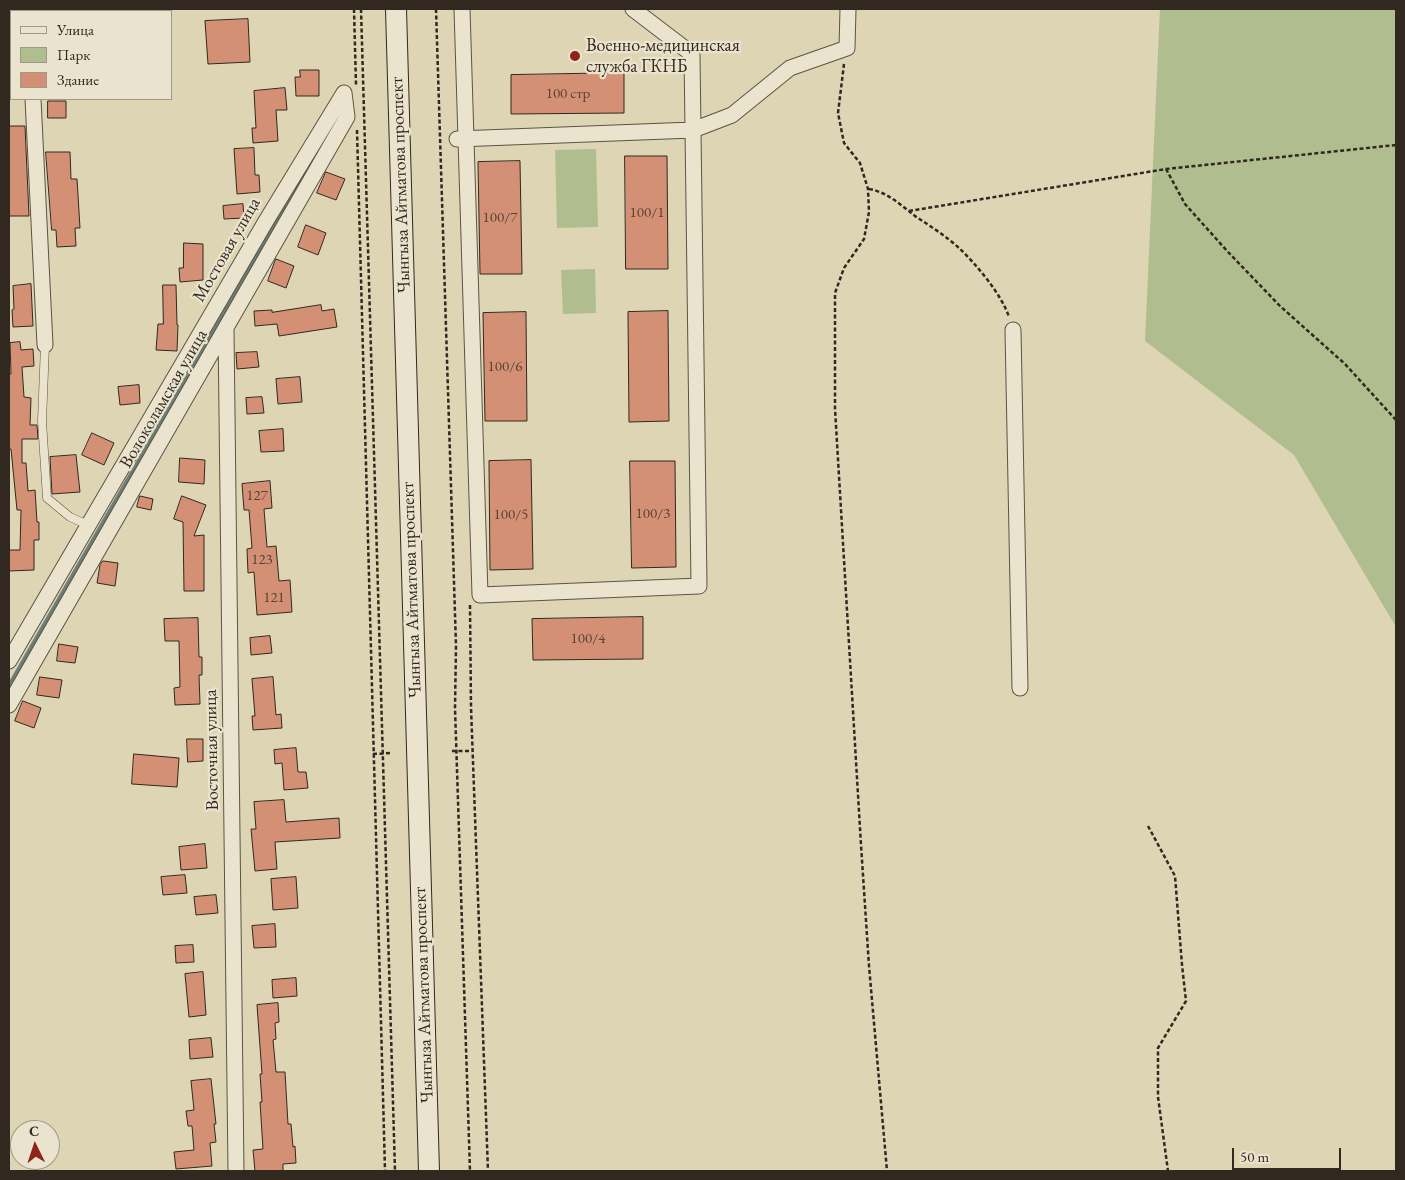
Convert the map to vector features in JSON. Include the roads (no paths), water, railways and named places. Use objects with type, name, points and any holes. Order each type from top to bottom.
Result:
[{"type":"main road","name":"Чынгыза Айтматова проспект","points":[[396,9],[429,1171]]},
{"type":"street","points":[[462,9],[461,139],[480,595],[699,586],[692,54],[633,9]]},
{"type":"street","points":[[461,139],[693,130],[732,115],[790,68],[847,48],[848,9]]},
{"type":"street","name":"Волоколамская улица","points":[[9,706],[347,118],[346,110],[350,91]]},
{"type":"street","name":"Мостовая улица","points":[[9,661],[266,221],[350,91]]},
{"type":"street","points":[[33,100],[45,345]]},
{"type":"street","name":"Восточная улица","points":[[226,329],[236,1171]]},
{"type":"street","points":[[1013,330],[1020,688]]},
{"type":"lane","points":[[45,345],[42,421],[47,498],[70,517],[88,526]]},
{"type":"waterway","points":[[9,686],[328,133]]},
{"type":"place","name":"Военно-медицинская служба ГКНБ","points":[[575,56]]}]
